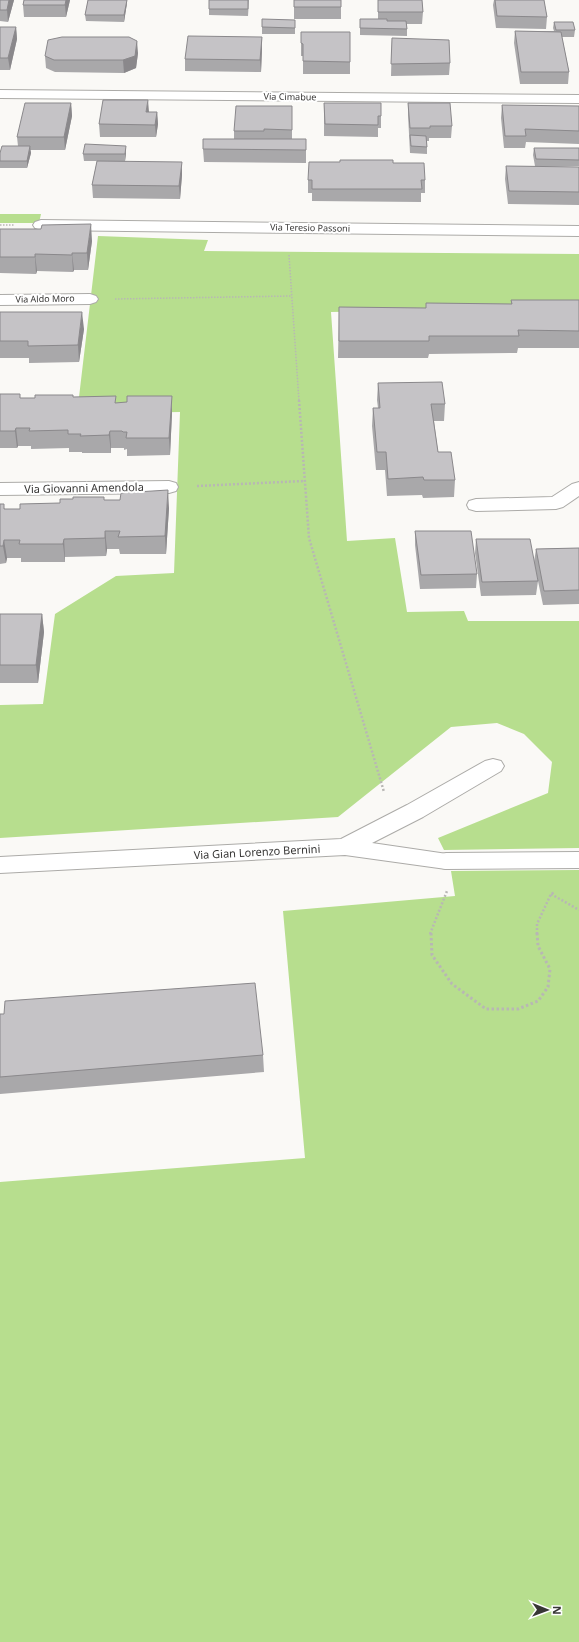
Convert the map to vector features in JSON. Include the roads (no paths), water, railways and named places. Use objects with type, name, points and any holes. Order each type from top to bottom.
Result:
[{"type":"street","name":"Via Cimabue","points":[[0,94],[579,100]]},
{"type":"street","name":"Via Teresio Passoni","points":[[41,225],[579,231]]},
{"type":"street","name":"Via Aldo Moro","points":[[0,300],[90,299]]},
{"type":"street","name":"Via Giovanni Amendola","points":[[0,489],[169,487]]},
{"type":"street","points":[[476,505],[556,503],[579,488]]},
{"type":"street","name":"Via Gian Lorenzo Bernini","points":[[0,865],[345,847],[415,811],[494,766]]},
{"type":"street","points":[[345,847],[446,861],[579,860]]}]
